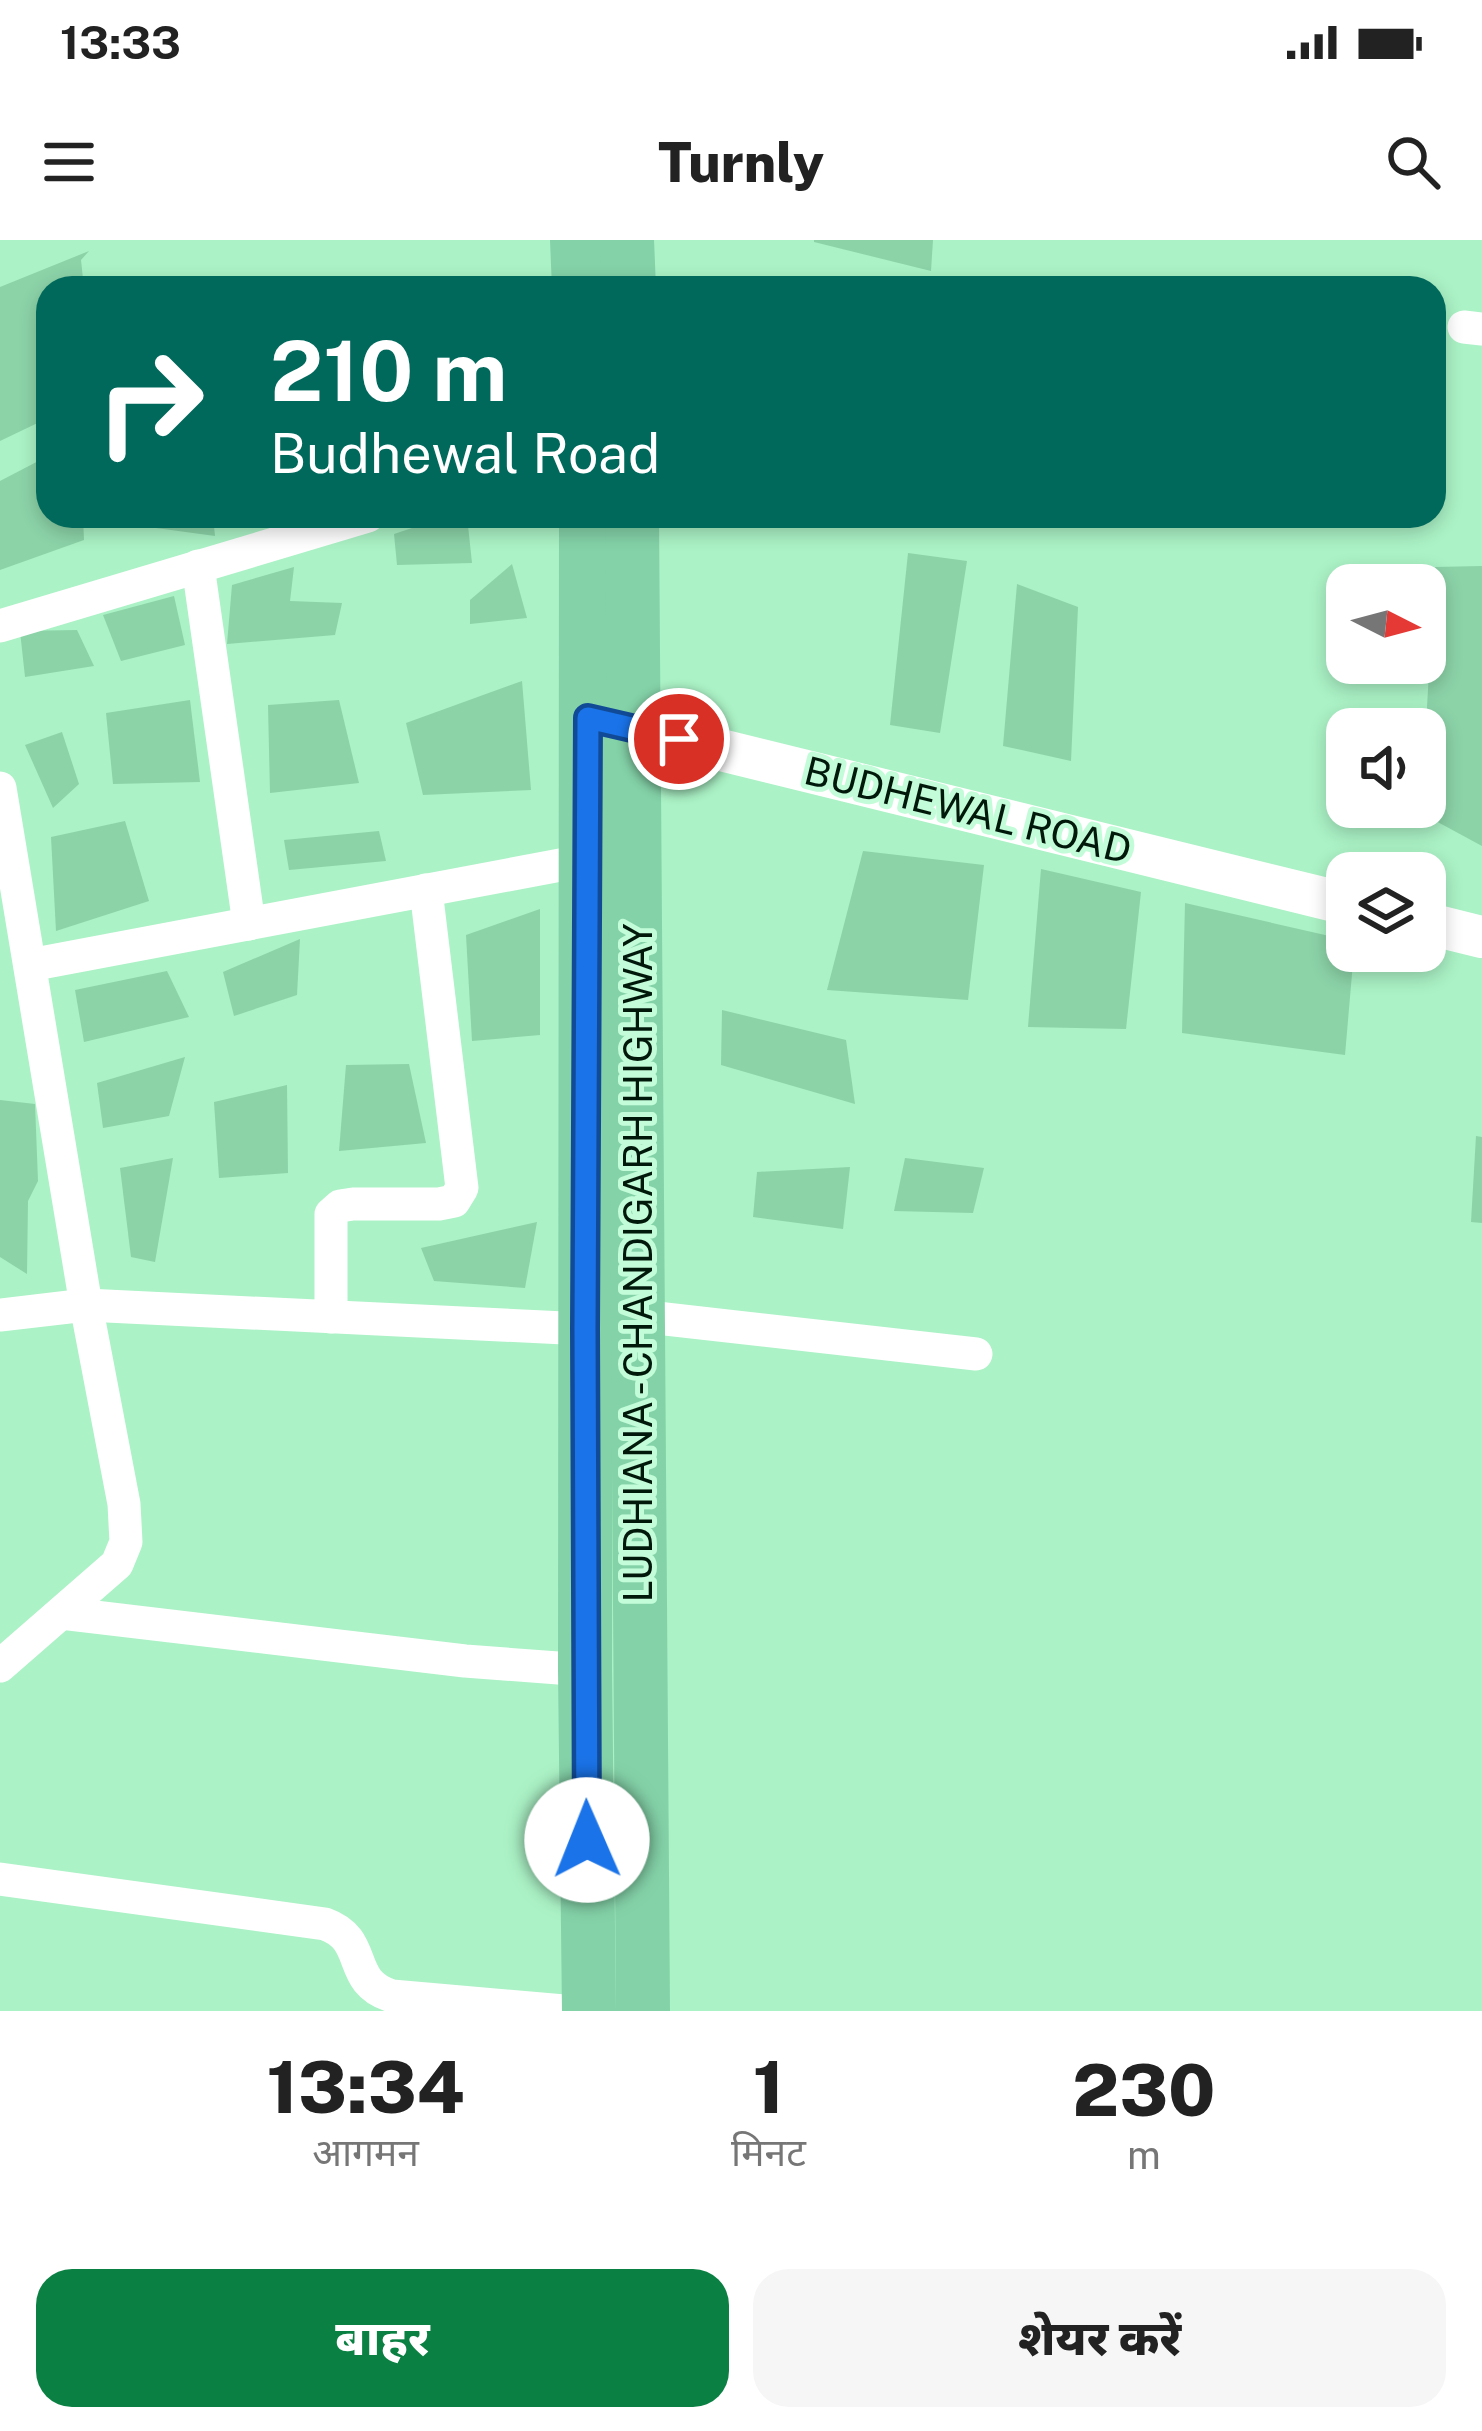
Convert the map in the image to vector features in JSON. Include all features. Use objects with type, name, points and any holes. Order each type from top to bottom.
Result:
[{"type":"main road","points":[[578,240],[579,276]]},
{"type":"main road","points":[[627,240],[628,276]]},
{"type":"main road","points":[[587,528],[611,723],[587,860],[589,2011]]},
{"type":"main road","name":"LUDHIANA - CHANDIGARH HIGHWAY","points":[[631,528],[611,723],[638,1316],[643,2011]]},
{"type":"street","points":[[0,626],[327,528]]},
{"type":"street","points":[[198,566],[249,924]]},
{"type":"street","name":"BUDHEWAL ROAD","points":[[611,723],[1326,899]]},
{"type":"street","points":[[0,788],[124,1504],[126,1542],[117,1564],[0,1666]]},
{"type":"street","points":[[30,965],[587,860]]},
{"type":"street","points":[[331,1317],[331,1214],[353,1204],[439,1204],[454,1201],[462,1188],[427,890]]},
{"type":"street","points":[[1446,928],[1482,937]]},
{"type":"street","points":[[0,1315],[86,1305],[585,1329]]},
{"type":"street","points":[[638,1316],[976,1354]]},
{"type":"street","points":[[61,1613],[465,1661],[585,1670]]},
{"type":"street","points":[[0,1879],[325,1924],[341,1930],[351,1942],[365,1980],[376,1991],[564,2011]]},
{"type":"building","points":[[933,240],[931,271],[814,242]]},
{"type":"building","points":[[89,251],[81,260],[83,276],[36,276],[36,424],[0,441],[0,287]]},
{"type":"building","points":[[36,462],[36,528],[84,528],[84,540],[0,570],[0,481]]},
{"type":"building","points":[[156,528],[214,528],[215,536]]},
{"type":"building","points":[[412,528],[468,528],[472,563],[397,565],[394,534]]},
{"type":"building","points":[[908,553],[967,561],[940,733],[890,725]]},
{"type":"building","points":[[512,564],[527,618],[470,624],[470,600]]},
{"type":"building","points":[[1482,566],[1482,846],[1446,827],[1446,708],[1427,708],[1428,684],[1446,684],[1446,567]]},
{"type":"building","points":[[294,567],[290,601],[342,603],[335,635],[227,644],[232,585]]},
{"type":"building","points":[[1017,584],[1078,607],[1071,761],[1003,746]]},
{"type":"building","points":[[174,596],[185,645],[121,661],[103,615]]},
{"type":"building","points":[[77,630],[94,666],[25,677],[20,631]]},
{"type":"building","points":[[522,681],[531,790],[423,795],[406,723]]},
{"type":"building","points":[[190,700],[200,782],[113,784],[106,713]]},
{"type":"building","points":[[339,700],[359,783],[270,793],[268,705]]},
{"type":"building","points":[[62,732],[79,784],[53,808],[25,745]]},
{"type":"building","points":[[125,821],[149,901],[56,931],[51,837]]},
{"type":"building","points":[[379,831],[386,861],[289,870],[284,840]]},
{"type":"building","points":[[863,851],[984,865],[968,1000],[827,990]]},
{"type":"building","points":[[1041,869],[1141,892],[1126,1029],[1028,1027]]},
{"type":"building","points":[[1185,903],[1326,935],[1326,972],[1352,972],[1345,1055],[1182,1033]]},
{"type":"building","points":[[540,909],[540,1035],[472,1041],[466,935]]},
{"type":"building","points":[[300,939],[297,995],[234,1016],[223,972]]},
{"type":"building","points":[[167,971],[189,1017],[84,1042],[75,990]]},
{"type":"building","points":[[722,1010],[846,1040],[855,1104],[721,1065]]},
{"type":"building","points":[[185,1057],[169,1116],[103,1128],[97,1083]]},
{"type":"building","points":[[409,1064],[426,1143],[339,1151],[346,1065]]},
{"type":"building","points":[[287,1085],[288,1173],[219,1178],[214,1102]]},
{"type":"building","points":[[0,1100],[35,1104],[38,1181],[28,1201],[27,1274],[0,1257]]},
{"type":"building","points":[[1476,1136],[1482,1137],[1482,1223],[1471,1222]]},
{"type":"building","points":[[173,1158],[155,1262],[131,1257],[120,1168]]},
{"type":"building","points":[[905,1158],[984,1168],[973,1213],[894,1211]]},
{"type":"building","points":[[850,1167],[843,1229],[753,1217],[757,1172]]},
{"type":"building","points":[[537,1222],[525,1288],[434,1281],[421,1248]]},
{"type":"route","points":[[587,1840],[588,718],[679,739]]}]
